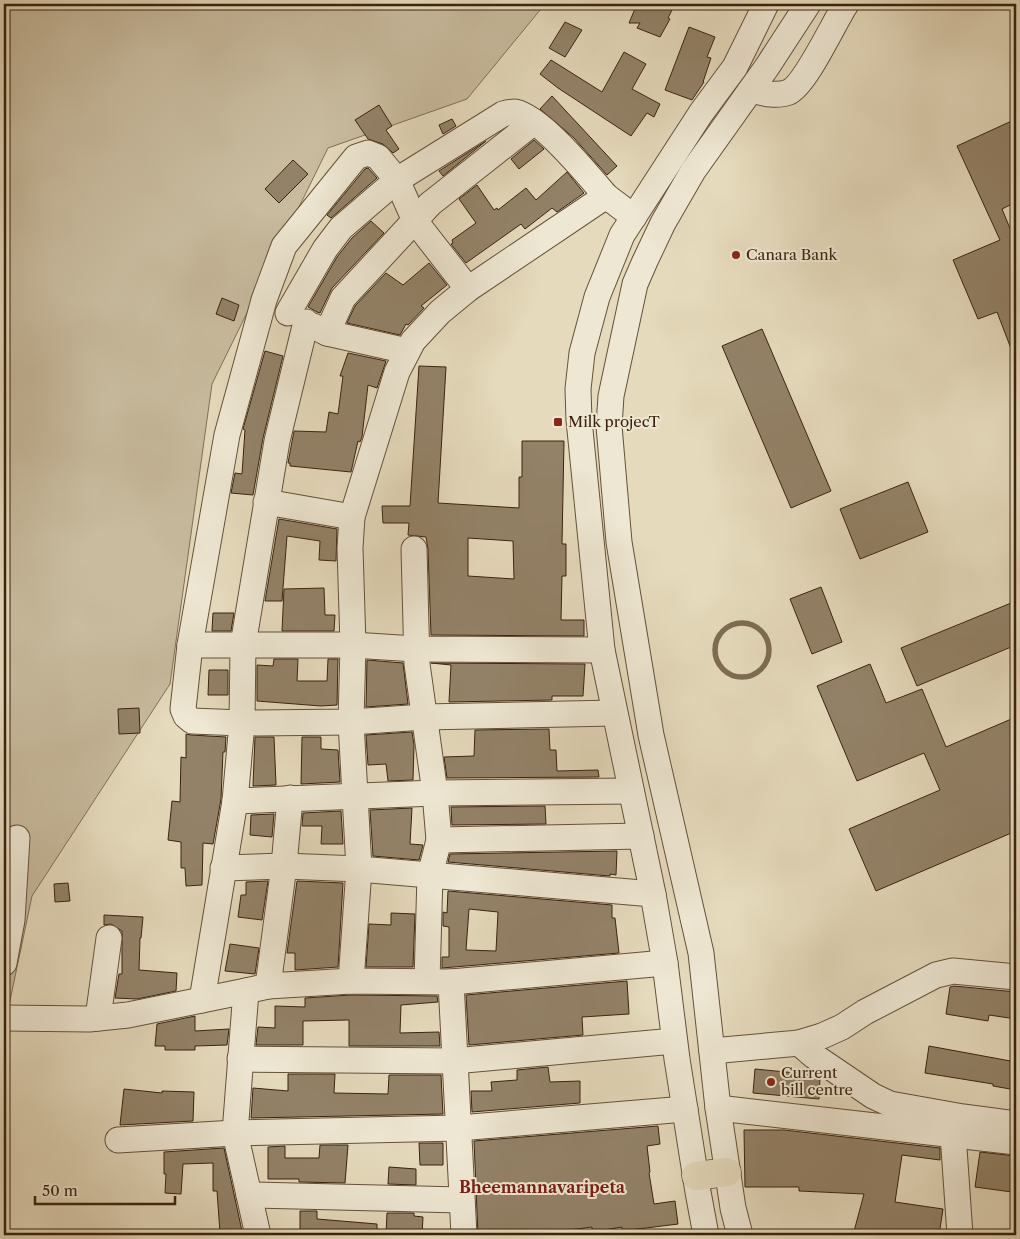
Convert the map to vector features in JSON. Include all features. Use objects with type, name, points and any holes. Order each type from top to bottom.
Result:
[{"type":"main road","points":[[696,1176],[727,1172]]},
{"type":"street","points":[[706,1235],[674,1041],[665,962],[653,894],[602,650],[579,420],[578,389],[582,353],[597,297],[622,235],[701,113],[735,67],[766,4]]},
{"type":"street","points":[[740,1235],[733,1208],[718,1108],[701,953],[648,716],[619,542],[609,426],[611,396],[635,284],[663,223],[693,171],[767,68],[808,4]]},
{"type":"street","points":[[751,90],[774,95],[790,92],[803,79],[846,4]]},
{"type":"street","points":[[202,1000],[235,801],[242,723],[243,645],[266,502],[277,442],[326,249],[341,228],[397,180],[503,114],[513,112],[524,115],[534,122],[569,153],[606,196],[634,217]]},
{"type":"street","points":[[307,323],[343,298],[430,204],[534,122]]},
{"type":"street","points":[[468,288],[415,221],[397,180],[378,157],[368,153],[356,157],[284,246],[264,300],[227,435],[190,645],[183,709],[186,716],[192,721],[242,723],[351,722],[424,717],[614,713]]},
{"type":"street","points":[[351,980],[359,869],[351,722],[353,645],[350,548],[352,517],[397,372],[413,341],[440,312],[468,288],[606,196]]},
{"type":"street","points":[[264,300],[307,323],[407,352]]},
{"type":"street","points":[[266,502],[352,517]]},
{"type":"street","points":[[414,549],[415,649],[435,793],[439,840],[430,875],[438,981],[454,1061],[464,1235]]},
{"type":"street","points":[[190,645],[353,645],[415,649],[602,650]]},
{"type":"street","points":[[235,801],[435,793],[631,791]]},
{"type":"street","points":[[258,1235],[235,1133],[240,1059],[284,866],[290,798]]},
{"type":"street","points":[[439,840],[641,836]]},
{"type":"street","points":[[4,963],[12,920],[17,838]]},
{"type":"street","points":[[223,868],[284,866],[359,869],[653,894]]},
{"type":"street","points":[[98,1018],[109,938]]},
{"type":"street","points":[[4,1018],[98,1018],[128,1015],[257,989],[351,980],[438,981],[665,962]]},
{"type":"street","points":[[712,1051],[799,1043],[822,1036],[842,1027],[864,1012],[936,974],[953,971],[1016,977]]},
{"type":"street","points":[[240,1059],[454,1061],[674,1041]]},
{"type":"street","points":[[799,1043],[814,1056],[873,1096],[890,1104],[1016,1124]]},
{"type":"street","points":[[718,1108],[1016,1142]]},
{"type":"street","points":[[118,1140],[235,1133],[459,1128],[685,1110]]},
{"type":"street","points":[[953,1134],[960,1235]]},
{"type":"street","points":[[249,1195],[461,1200]]},
{"type":"shaded area","points":[[4,4],[545,4],[467,99],[328,148],[212,384],[170,684],[32,896],[4,1029]]},
{"type":"building","points":[[637,4],[675,4],[668,18],[670,19],[660,37],[637,28],[640,23],[629,23]]},
{"type":"building","points":[[565,22],[582,30],[565,57],[549,48]]},
{"type":"building","points":[[689,27],[715,37],[707,57],[711,58],[704,82],[692,100],[665,90]]},
{"type":"building","points":[[624,52],[646,64],[632,89],[660,104],[654,117],[647,113],[631,136],[540,74],[551,60],[602,92]]},
{"type":"building","points":[[552,96],[617,166],[607,175],[574,138],[540,109]]},
{"type":"building","points":[[379,105],[392,126],[386,130],[399,149],[393,153],[383,144],[368,139],[355,120]]},
{"type":"building","points":[[452,119],[456,126],[443,134],[439,125]]},
{"type":"building","points":[[1016,119],[1016,202],[1002,209],[1016,243],[1015,359],[997,312],[978,319],[953,260],[1000,240],[957,146]]},
{"type":"building","points":[[534,140],[544,149],[519,169],[511,159]]},
{"type":"building","points":[[486,141],[443,176],[439,171]]},
{"type":"building","points":[[293,160],[308,174],[279,203],[265,189]]},
{"type":"building","points":[[368,168],[377,178],[331,218],[327,215],[365,169]]},
{"type":"building","points":[[567,172],[584,193],[557,212],[552,208],[525,229],[521,224],[466,263],[451,244],[453,243],[452,240],[476,223],[459,199],[477,185],[494,210],[497,208],[498,210],[526,188],[536,200]]},
{"type":"building","points":[[371,221],[384,233],[332,288],[320,313],[308,307],[337,257],[352,238]]},
{"type":"building","points":[[429,263],[447,285],[421,306],[424,308],[408,325],[406,324],[400,335],[347,323],[355,306],[386,273],[403,285]]},
{"type":"building","points":[[222,298],[239,305],[234,321],[216,314]]},
{"type":"building","points":[[762,329],[831,491],[791,508],[722,346]]},
{"type":"building","points":[[265,351],[283,356],[263,438],[253,495],[231,493],[235,473],[242,474],[245,430],[243,429]]},
{"type":"building","points":[[348,353],[386,361],[377,388],[368,385],[362,437],[360,442],[358,441],[351,472],[290,466],[290,463],[288,463],[294,431],[326,432],[329,412],[338,414],[343,376],[340,376]]},
{"type":"building","points":[[419,366],[446,367],[438,503],[519,508],[519,477],[522,477],[522,441],[564,441],[562,544],[566,544],[566,576],[562,576],[561,620],[584,620],[584,636],[431,635],[426,537],[408,535],[409,523],[383,523],[382,506],[410,506]],"holes":[[[468,538],[513,541],[514,579],[468,576]]]},
{"type":"building","points":[[908,482],[928,532],[860,559],[840,509]]},
{"type":"building","points":[[279,519],[337,529],[336,561],[319,560],[320,541],[287,536],[282,601],[265,601]]},
{"type":"building","points":[[821,587],[842,642],[812,654],[790,599]]},
{"type":"building","points":[[324,588],[325,615],[335,615],[334,631],[282,631],[284,589]]},
{"type":"building","points":[[1016,601],[1016,645],[917,686],[901,648]]},
{"type":"building","points":[[213,613],[234,613],[231,631],[212,631]]},
{"type":"building","points":[[274,659],[298,659],[297,681],[327,681],[328,659],[338,659],[337,705],[321,706],[257,701],[257,665],[273,666]]},
{"type":"building","points":[[367,660],[403,663],[408,704],[366,707]]},
{"type":"building","points":[[431,663],[585,664],[583,696],[552,696],[552,700],[449,702],[451,665]]},
{"type":"building","points":[[870,664],[886,703],[922,689],[946,747],[1016,717],[1016,831],[876,891],[849,829],[940,790],[924,753],[857,781],[817,686]]},
{"type":"building","points":[[209,670],[228,670],[228,695],[208,695]]},
{"type":"building","points":[[139,708],[140,733],[119,734],[118,709]]},
{"type":"building","points":[[549,729],[550,750],[556,750],[557,771],[598,770],[599,777],[447,778],[444,757],[474,756],[475,730]]},
{"type":"building","points":[[412,732],[414,745],[413,780],[388,781],[386,764],[368,765],[366,735]]},
{"type":"building","points":[[186,734],[226,737],[225,752],[223,752],[221,799],[213,844],[203,843],[202,885],[186,886],[185,868],[181,868],[181,842],[168,840],[172,801],[180,802],[181,757],[186,758]]},
{"type":"building","points":[[255,737],[274,737],[276,785],[253,786]]},
{"type":"building","points":[[302,737],[321,737],[321,749],[338,750],[340,782],[301,784]]},
{"type":"building","points":[[545,806],[546,824],[452,825],[451,807]]},
{"type":"building","points":[[412,808],[410,844],[423,845],[419,860],[373,856],[370,810]]},
{"type":"building","points":[[341,811],[343,844],[321,844],[322,826],[302,826],[303,813]]},
{"type":"building","points":[[274,814],[272,837],[250,835],[251,815]]},
{"type":"building","points":[[617,851],[616,875],[610,874],[610,876],[448,862],[450,854]]},
{"type":"building","points":[[268,881],[262,920],[238,917],[241,895],[246,895],[246,882]]},
{"type":"building","points":[[297,881],[343,883],[338,967],[295,970],[295,953],[287,953]]},
{"type":"building","points":[[68,883],[70,901],[55,902],[54,884]]},
{"type":"building","points":[[448,891],[612,905],[612,918],[615,918],[619,953],[442,968],[442,957],[449,957],[449,927],[443,926],[443,912],[447,913]],"holes":[[[469,909],[498,912],[496,951],[466,950]]]},
{"type":"building","points":[[391,913],[415,914],[413,967],[366,967],[369,924],[391,925]]},
{"type":"building","points":[[104,915],[143,917],[139,970],[177,973],[176,991],[137,999],[115,998],[119,974],[122,974],[122,931],[111,924],[104,925]]},
{"type":"building","points":[[230,944],[259,948],[255,974],[225,971]]},
{"type":"building","points":[[627,981],[629,1014],[582,1017],[583,1035],[469,1045],[466,995]]},
{"type":"building","points":[[950,987],[1016,992],[1016,1019],[989,1015],[988,1021],[946,1014]]},
{"type":"building","points":[[351,995],[437,996],[438,1002],[401,1005],[400,1033],[439,1032],[440,1046],[349,1046],[349,1020],[303,1021],[303,1045],[256,1045],[258,1027],[275,1028],[275,1006],[305,1007],[305,998]]},
{"type":"building","points":[[195,1016],[195,1031],[229,1029],[227,1045],[195,1046],[195,1050],[165,1050],[165,1046],[155,1046],[157,1024]]},
{"type":"building","points":[[929,1046],[1016,1062],[1016,1090],[993,1086],[993,1084],[925,1073]]},
{"type":"building","points":[[548,1067],[550,1082],[580,1081],[580,1103],[472,1112],[471,1091],[492,1091],[491,1082],[517,1080],[517,1070]]},
{"type":"building","points":[[755,1069],[816,1075],[820,1078],[819,1099],[753,1093]]},
{"type":"building","points":[[288,1074],[335,1074],[334,1093],[388,1094],[389,1075],[441,1075],[443,1114],[251,1118],[253,1088],[288,1091]]},
{"type":"building","points":[[124,1089],[162,1093],[162,1091],[194,1092],[193,1121],[120,1125]]},
{"type":"building","points":[[658,1126],[660,1144],[647,1146],[654,1204],[675,1201],[678,1224],[622,1231],[622,1227],[592,1232],[592,1227],[532,1235],[478,1235],[474,1141]]},
{"type":"building","points":[[744,1130],[784,1130],[940,1148],[940,1160],[902,1155],[895,1202],[943,1209],[939,1235],[853,1235],[864,1194],[799,1191],[799,1187],[745,1187]]},
{"type":"building","points":[[419,1143],[443,1143],[443,1165],[420,1165]]},
{"type":"building","points":[[320,1145],[348,1145],[345,1183],[299,1182],[299,1179],[268,1179],[268,1147],[285,1146],[285,1158],[319,1158]]},
{"type":"building","points":[[224,1148],[242,1231],[220,1233],[217,1191],[213,1191],[213,1163],[183,1164],[181,1194],[165,1193],[164,1152]]},
{"type":"building","points":[[980,1152],[1016,1156],[1012,1192],[975,1187]]},
{"type":"building","points":[[389,1167],[416,1169],[416,1185],[388,1184]]},
{"type":"building","points":[[300,1211],[317,1211],[317,1219],[377,1224],[377,1235],[300,1235]]},
{"type":"building","points":[[387,1213],[414,1213],[414,1216],[423,1217],[422,1235],[386,1235]]},
{"type":"waterway","points":[[737,623],[747,623],[757,627],[765,635],[769,650],[765,665],[757,673],[747,677],[737,677],[727,673],[719,665],[715,655],[715,645],[719,635],[727,627],[737,623]]},
{"type":"place","name":"Canara Bank","points":[[736,255]]},
{"type":"place","name":"Milk projecT","points":[[558,422]]},
{"type":"place","name":"Current bill centre","points":[[771,1082]]},
{"type":"district","name":"Bheemannavaripeta","points":[[542,1187]]}]
